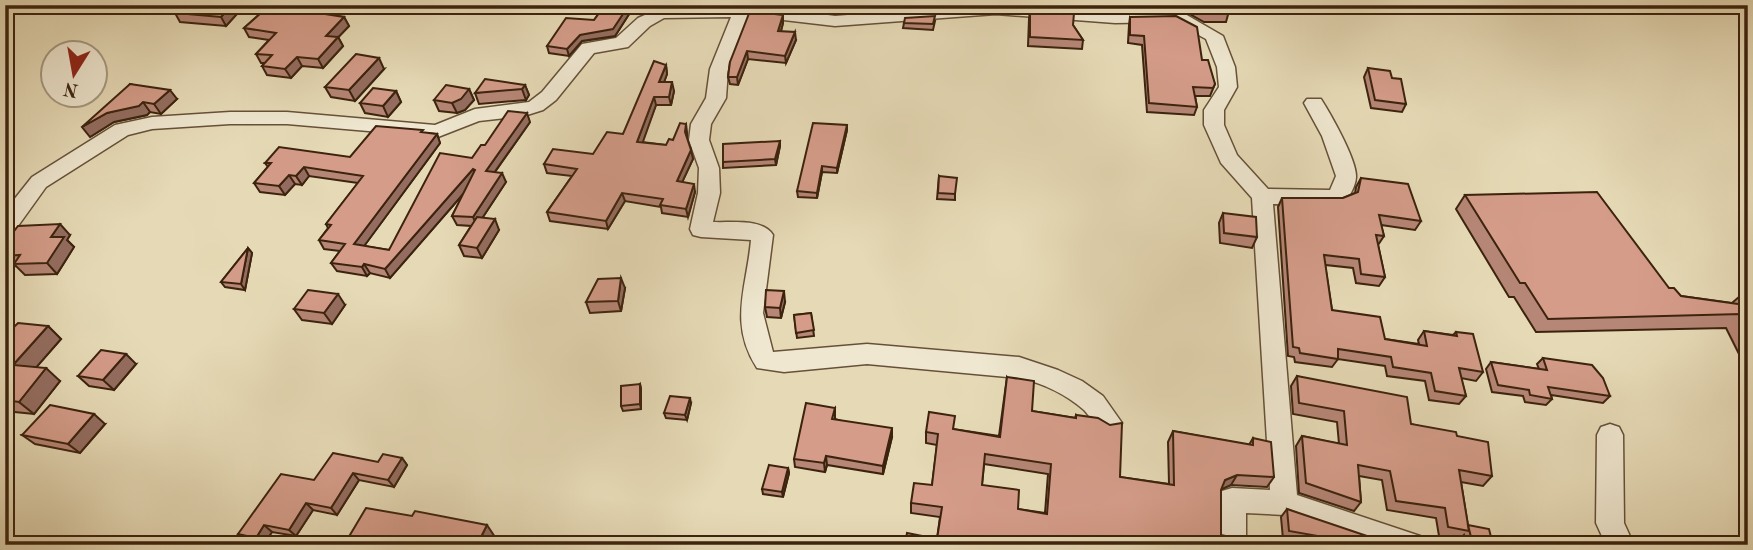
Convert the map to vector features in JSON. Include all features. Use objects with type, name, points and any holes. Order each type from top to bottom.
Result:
[{"type":"street","points":[[5,227],[39,182],[122,130],[152,123],[230,118],[287,118],[438,131],[475,115],[524,110],[536,106],[549,96],[588,48],[622,43],[651,17],[661,13],[757,10],[835,21],[996,9],[1115,18],[1175,11],[1214,36],[1226,66],[1228,87],[1214,110],[1214,125],[1228,158],[1262,196],[1284,503]]},
{"type":"street","points":[[757,10],[719,69],[716,98],[701,124],[699,140],[709,168],[709,193],[701,229],[757,232],[762,235],[751,318],[760,343],[760,352],[766,360],[782,363],[836,355],[893,354],[960,364],[1025,368],[1066,384],[1087,398],[1105,415],[1109,423]]},
{"type":"street","points":[[1262,196],[1338,198],[1346,176],[1332,136],[1314,103]]},
{"type":"street","points":[[1610,435],[1610,523],[1620,545]]},
{"type":"street","points":[[1232,545],[1232,500],[1284,503],[1410,545]]},
{"type":"building","points":[[183,5],[232,5],[221,17],[175,13]]},
{"type":"building","points":[[270,5],[305,5],[302,8],[322,10],[319,13],[344,17],[326,36],[338,37],[318,59],[297,57],[285,69],[262,66],[272,55],[256,54],[276,33],[244,28]]},
{"type":"building","points":[[605,5],[629,5],[613,29],[580,35],[567,49],[547,46],[566,18],[594,20]]},
{"type":"building","points":[[1196,5],[1226,5],[1229,11],[1207,12]]},
{"type":"building","points":[[1030,10],[1074,13],[1073,25],[1083,40],[1030,37]]},
{"type":"building","points":[[750,11],[783,15],[778,31],[795,32],[785,56],[747,51],[737,77],[728,77],[730,62]]},
{"type":"building","points":[[935,16],[933,24],[904,23],[905,18]]},
{"type":"building","points":[[1176,16],[1197,27],[1202,60],[1208,60],[1215,84],[1213,88],[1193,87],[1197,107],[1149,103],[1144,36],[1130,35],[1130,17]]},
{"type":"building","points":[[356,54],[379,58],[349,90],[325,87]]},
{"type":"building","points":[[654,61],[666,65],[659,82],[672,82],[669,97],[654,97],[637,142],[666,145],[669,139],[673,140],[680,123],[686,124],[685,132],[691,150],[677,181],[694,184],[686,209],[660,205],[663,199],[622,193],[606,221],[547,212],[577,169],[544,164],[553,149],[593,154],[607,132],[623,134]]},
{"type":"building","points":[[1368,68],[1390,71],[1392,78],[1401,79],[1406,104],[1375,100]]},
{"type":"building","points":[[485,79],[525,85],[522,89],[475,93]]},
{"type":"building","points":[[130,84],[170,90],[154,104],[143,102],[139,106],[107,113],[82,127],[103,108],[108,108],[108,104]]},
{"type":"building","points":[[446,85],[469,89],[461,99],[452,103],[434,100]]},
{"type":"building","points":[[373,88],[396,91],[383,106],[360,103]]},
{"type":"building","points":[[508,111],[527,113],[486,171],[502,173],[473,217],[452,216],[475,170],[473,169],[385,269],[364,264],[362,267],[331,263],[345,244],[319,240],[331,225],[326,224],[363,176],[304,167],[296,176],[289,175],[279,186],[254,183],[271,163],[265,163],[279,147],[350,157],[376,126],[423,130],[421,132],[437,134],[354,244],[389,250],[440,153],[472,158],[481,145],[485,145]]},
{"type":"building","points":[[813,123],[847,125],[837,168],[822,166],[817,193],[797,191]]},
{"type":"building","points":[[780,141],[775,159],[723,162],[723,144]]},
{"type":"building","points":[[939,176],[957,178],[955,194],[938,193]]},
{"type":"building","points":[[1361,178],[1408,184],[1421,221],[1379,215],[1384,236],[1376,235],[1385,277],[1361,274],[1359,259],[1324,255],[1332,310],[1380,317],[1385,339],[1427,346],[1424,331],[1457,336],[1456,332],[1473,334],[1483,372],[1459,368],[1466,396],[1435,391],[1431,373],[1393,367],[1391,357],[1338,349],[1338,359],[1300,353],[1299,348],[1293,347],[1282,198],[1343,198],[1358,192]]},
{"type":"building","points":[[1597,192],[1669,288],[1674,288],[1681,296],[1745,305],[1740,296],[1748,297],[1748,327],[1741,314],[1548,319],[1525,283],[1520,283],[1465,195]]},
{"type":"building","points":[[1223,213],[1256,217],[1257,237],[1224,233]]},
{"type":"building","points":[[477,217],[495,219],[477,248],[459,245]]},
{"type":"building","points":[[60,224],[51,237],[64,237],[47,263],[14,264],[20,255],[5,256],[5,243],[18,226]]},
{"type":"building","points":[[248,248],[241,284],[221,282]]},
{"type":"building","points":[[621,278],[618,301],[586,302],[598,279]]},
{"type":"building","points":[[308,290],[338,294],[324,313],[294,309]]},
{"type":"building","points":[[766,290],[784,291],[780,308],[765,307]]},
{"type":"building","points":[[811,313],[814,330],[796,333],[794,315]]},
{"type":"building","points":[[18,323],[48,326],[13,365],[46,368],[19,402],[5,400],[5,326],[14,327]]},
{"type":"building","points":[[101,350],[126,354],[103,380],[78,376]]},
{"type":"building","points":[[1543,358],[1592,365],[1603,378],[1610,396],[1548,387],[1552,399],[1530,395],[1529,390],[1498,385],[1491,362],[1547,370]]},
{"type":"building","points":[[1297,376],[1407,397],[1411,424],[1456,432],[1457,436],[1488,442],[1492,476],[1459,470],[1469,531],[1448,527],[1445,508],[1396,501],[1390,471],[1358,465],[1361,502],[1306,483],[1302,436],[1347,445],[1344,411],[1299,403]]},
{"type":"building","points":[[1007,377],[1034,381],[1032,411],[1076,418],[1076,415],[1098,418],[1110,425],[1122,423],[1120,477],[1174,485],[1173,431],[1253,445],[1253,438],[1271,442],[1274,477],[1237,475],[1225,480],[1221,490],[1221,535],[1235,538],[1235,545],[905,545],[907,533],[937,539],[942,507],[911,503],[914,483],[932,485],[938,434],[926,432],[929,412],[955,416],[953,429],[1000,437]],"holes":[[[985,454],[1051,464],[1047,514],[1018,509],[1019,490],[982,485]]]},
{"type":"building","points":[[640,384],[640,404],[621,406],[621,386]]},
{"type":"building","points":[[670,396],[690,398],[685,415],[664,413]]},
{"type":"building","points":[[806,403],[835,408],[832,419],[892,428],[883,466],[826,456],[824,463],[794,459]]},
{"type":"building","points":[[50,405],[94,414],[68,444],[22,435]]},
{"type":"building","points":[[333,453],[378,462],[383,454],[402,458],[388,480],[353,473],[331,508],[306,503],[289,530],[264,525],[256,538],[238,534],[281,474],[314,480]]},
{"type":"building","points":[[769,465],[788,468],[782,492],[762,489]]},
{"type":"building","points":[[366,508],[412,516],[415,511],[487,525],[477,545],[344,545]]},
{"type":"building","points":[[1287,509],[1373,538],[1374,545],[1342,545],[1341,540],[1289,531]]},
{"type":"building","points":[[1468,525],[1489,529],[1493,545],[1473,545]]}]
